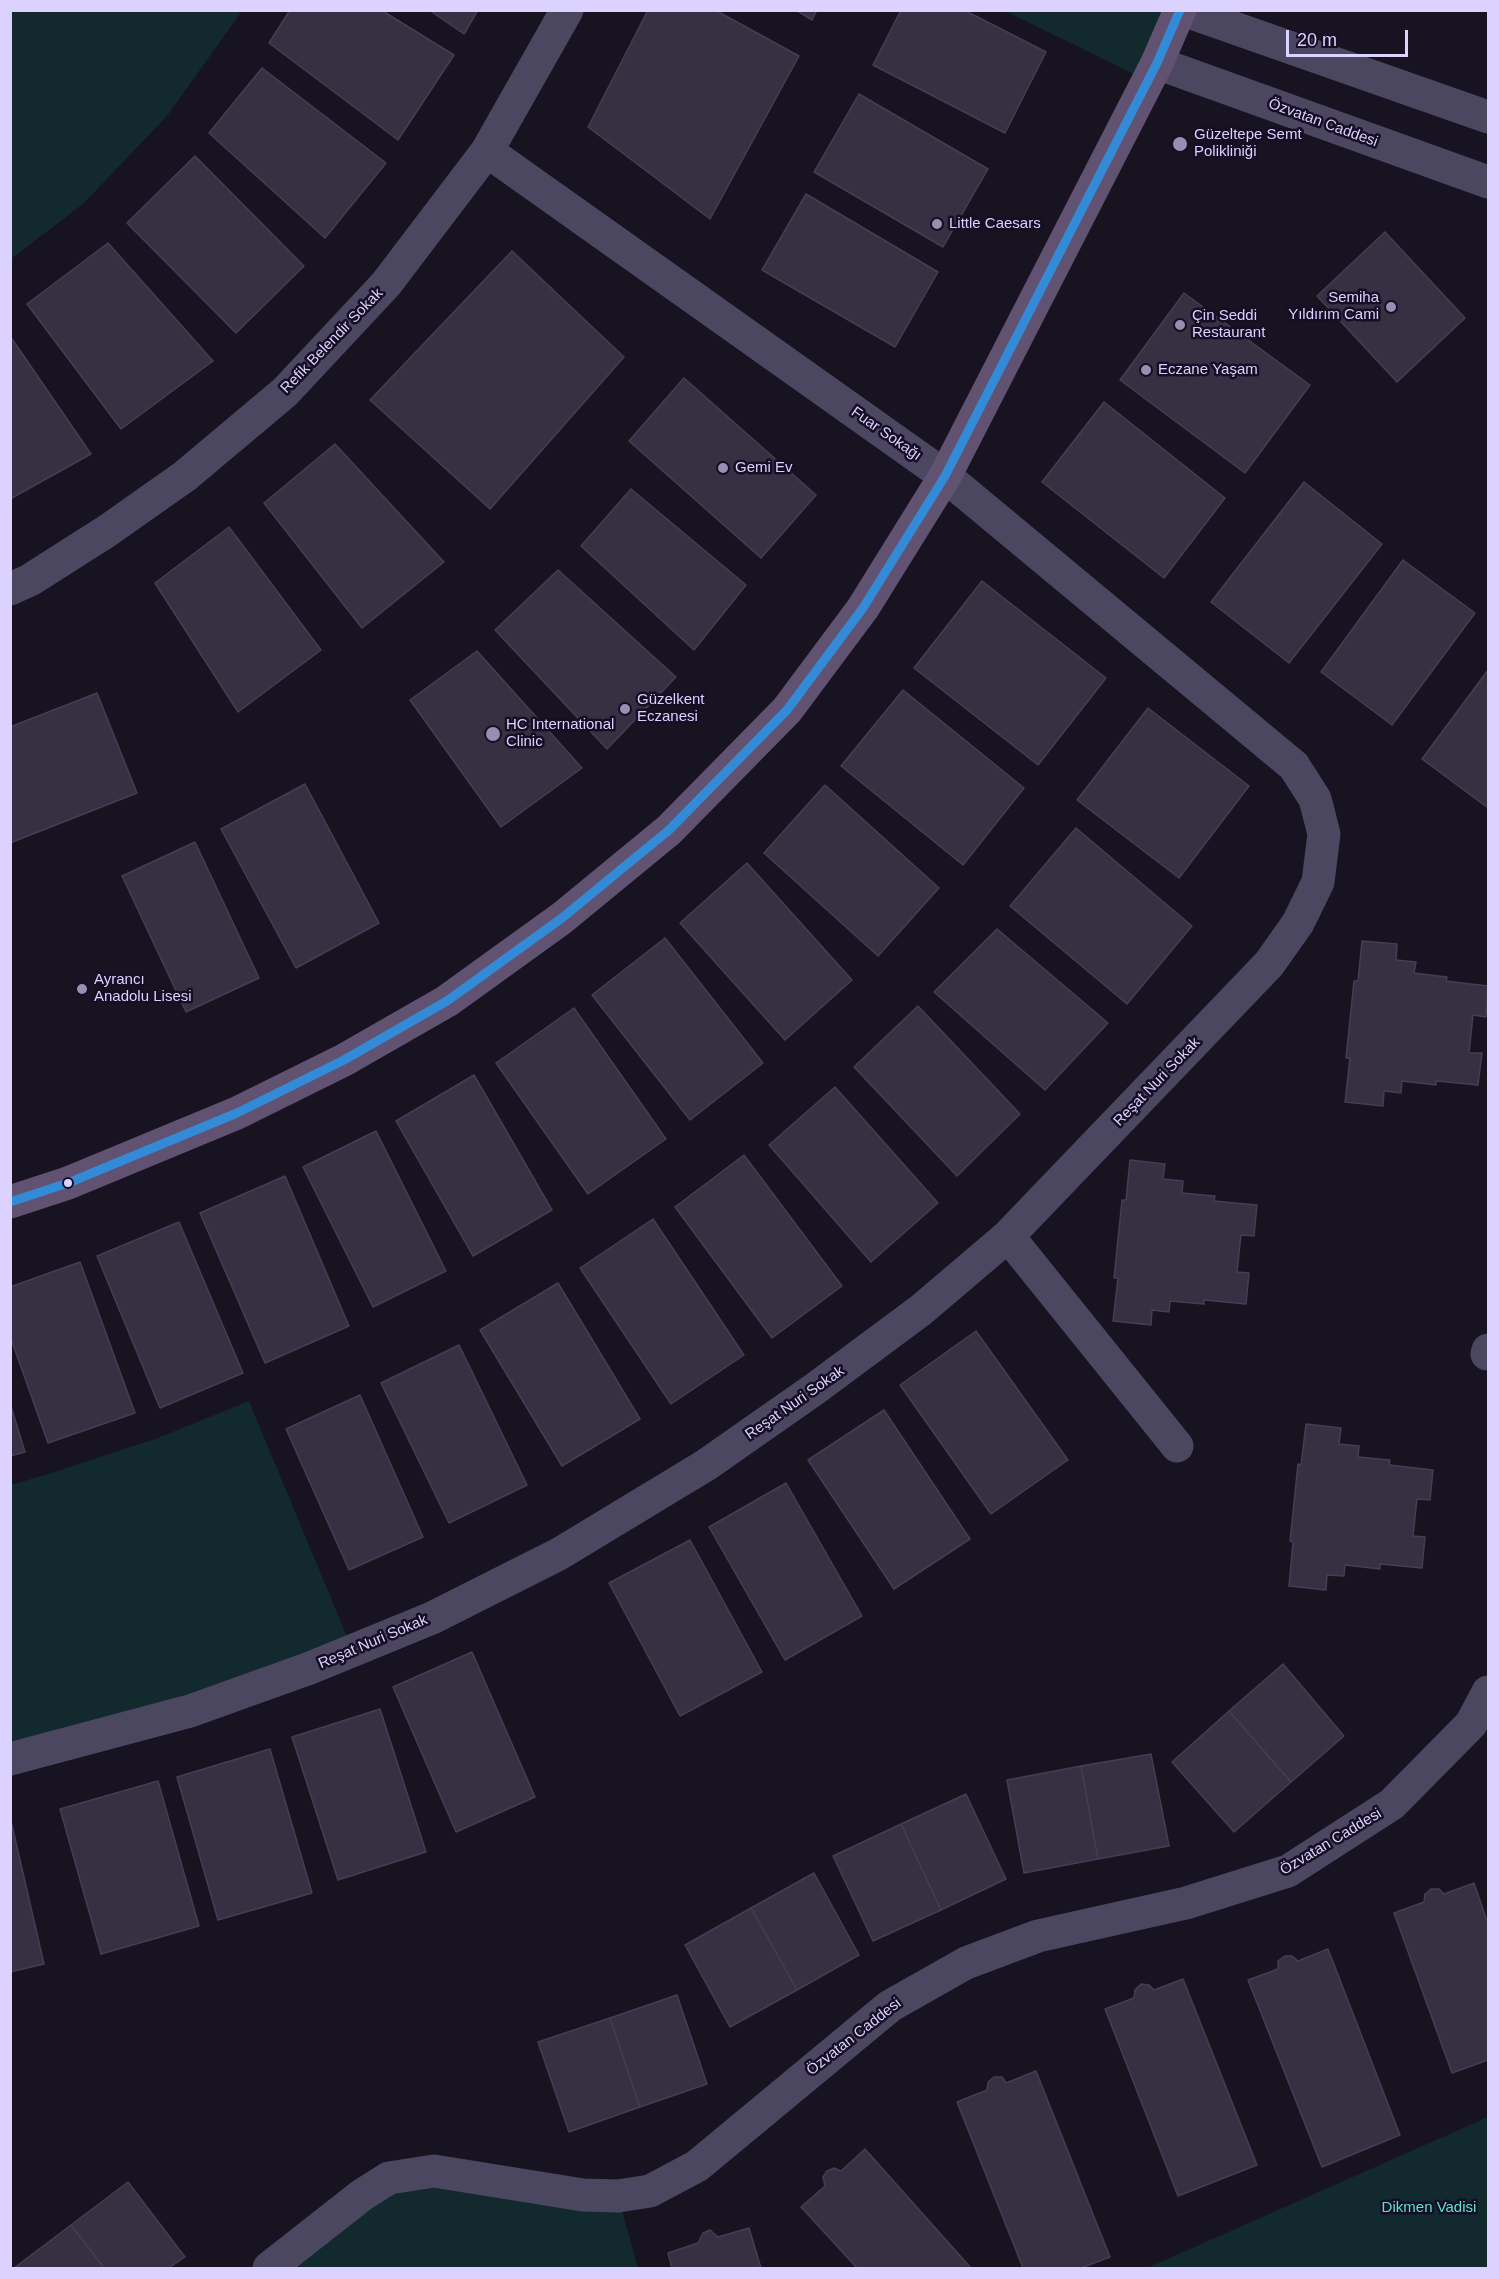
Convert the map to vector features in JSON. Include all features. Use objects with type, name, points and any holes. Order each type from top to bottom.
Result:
[{"type":"main road","points":[[10,1202],[68,1183],[237,1113],[344,1060],[447,1001],[562,918],[669,830],[787,710],[863,608],[945,476],[1157,63],[1181,10]]},
{"type":"street","name":"Refik Belendir Sokak","points":[[10,589],[30,580],[107,531],[175,483],[285,392],[386,285],[487,151],[567,10]]},
{"type":"street","points":[[1181,10],[1488,117]]},
{"type":"street","name":"Özvatan Caddesi","points":[[1157,63],[1488,183]]},
{"type":"street","name":"Fuar Sokağı","points":[[487,151],[945,476],[1294,766]]},
{"type":"street","name":"Reşat Nuri Sokak","points":[[12,1753],[190,1711],[310,1668],[432,1618],[559,1554],[706,1465],[816,1388],[921,1310],[1008,1236],[1269,964],[1298,923],[1318,882],[1324,834],[1315,800],[1294,766]]},
{"type":"street","points":[[1008,1236],[1177,1446]]},
{"type":"street","name":"Özvatan Caddesi","points":[[268,2268],[362,2195],[389,2178],[434,2171],[583,2196],[618,2196],[650,2191],[697,2166],[890,2006],[966,1963],[1038,1936],[1186,1903],[1288,1871],[1392,1804],[1471,1724],[1488,1692]]},
{"type":"green space","points":[[11,10],[242,11],[167,116],[83,204],[11,259]]},
{"type":"green space","points":[[1005,11],[1180,11],[1148,81]]},
{"type":"green space","points":[[249,1401],[353,1651],[11,1743],[11,1485],[155,1439]]},
{"type":"green space","name":"Dikmen Vadisi","points":[[1488,2117],[1488,2268],[1147,2268]]},
{"type":"green space","points":[[389,2178],[618,2196],[638,2268],[269,2268]]},
{"type":"building","points":[[290,10],[381,10],[454,55],[398,140],[269,43]]},
{"type":"building","points":[[429,10],[478,10],[464,34]]},
{"type":"building","points":[[648,10],[715,10],[799,56],[710,219],[588,127]]},
{"type":"building","points":[[796,10],[817,10],[812,20]]},
{"type":"building","points":[[901,10],[964,10],[1046,52],[1005,133],[873,65]]},
{"type":"building","points":[[262,68],[386,163],[325,238],[209,133]]},
{"type":"building","points":[[859,94],[988,169],[943,247],[814,172]]},
{"type":"building","points":[[195,156],[304,266],[236,333],[127,223]]},
{"type":"building","points":[[806,194],[938,272],[895,347],[762,270]]},
{"type":"building","name":"Semiha Yıldırım Cami","points":[[1385,232],[1465,318],[1397,382],[1317,296]]},
{"type":"building","points":[[108,243],[213,361],[121,429],[27,304]]},
{"type":"building","points":[[512,251],[624,357],[490,509],[370,400]]},
{"type":"building","points":[[1184,293],[1310,385],[1245,473],[1120,380]]},
{"type":"building","points":[[10,336],[91,454],[10,499]]},
{"type":"building","name":"Gemi Ev","points":[[684,378],[816,495],[761,558],[629,441]]},
{"type":"building","points":[[1104,402],[1225,498],[1164,578],[1042,482]]},
{"type":"building","points":[[335,444],[444,562],[362,628],[264,503]]},
{"type":"building","points":[[1304,482],[1382,544],[1289,663],[1211,602]]},
{"type":"building","points":[[631,489],[746,585],[694,650],[581,546]]},
{"type":"building","points":[[229,527],[321,650],[238,712],[155,583]]},
{"type":"building","points":[[1403,560],[1475,613],[1392,725],[1321,672]]},
{"type":"building","points":[[558,570],[676,677],[607,749],[495,630]]},
{"type":"building","points":[[982,581],[1106,678],[1038,765],[914,668]]},
{"type":"building","name":"HC International Clinic","points":[[477,651],[582,768],[501,827],[410,700]]},
{"type":"building","points":[[1488,670],[1488,808],[1422,759]]},
{"type":"building","points":[[903,690],[1024,788],[963,865],[841,766]]},
{"type":"building","points":[[97,693],[137,793],[10,843],[10,727]]},
{"type":"building","points":[[1148,708],[1249,786],[1179,878],[1077,800]]},
{"type":"building","points":[[305,784],[379,923],[296,968],[221,829]]},
{"type":"building","points":[[825,785],[939,888],[878,956],[764,853]]},
{"type":"building","points":[[1076,828],[1192,926],[1127,1004],[1010,906]]},
{"type":"building","points":[[195,842],[259,978],[186,1012],[122,876]]},
{"type":"building","points":[[747,863],[852,980],[785,1040],[680,923]]},
{"type":"building","points":[[997,929],[1108,1023],[1045,1090],[934,992]]},
{"type":"building","points":[[665,938],[763,1063],[690,1120],[592,995]]},
{"type":"building","points":[[1362,941],[1397,944],[1396,960],[1416,962],[1414,973],[1447,977],[1446,981],[1488,986],[1486,1017],[1473,1015],[1469,1053],[1482,1053],[1478,1085],[1436,1081],[1436,1085],[1402,1081],[1401,1093],[1384,1091],[1383,1106],[1345,1102],[1350,1058],[1346,1058],[1354,981],[1358,981]]},
{"type":"building","points":[[918,1006],[1020,1114],[957,1176],[854,1067]]},
{"type":"building","points":[[574,1008],[666,1139],[588,1194],[496,1063]]},
{"type":"building","points":[[474,1075],[552,1210],[473,1256],[396,1121]]},
{"type":"building","points":[[835,1087],[938,1203],[871,1262],[769,1145]]},
{"type":"building","points":[[376,1131],[446,1271],[373,1307],[303,1167]]},
{"type":"building","points":[[744,1155],[842,1286],[772,1338],[675,1207]]},
{"type":"building","points":[[1130,1160],[1165,1164],[1163,1179],[1183,1181],[1182,1193],[1215,1196],[1214,1201],[1257,1205],[1254,1236],[1241,1235],[1237,1272],[1249,1273],[1246,1304],[1204,1300],[1204,1304],[1170,1301],[1169,1312],[1152,1310],[1151,1325],[1113,1321],[1118,1278],[1114,1278],[1122,1200],[1126,1200]]},
{"type":"building","points":[[285,1176],[349,1326],[265,1363],[200,1213]]},
{"type":"building","points":[[653,1219],[744,1355],[671,1404],[580,1268]]},
{"type":"building","points":[[179,1222],[243,1373],[160,1408],[97,1256]]},
{"type":"building","points":[[80,1262],[135,1413],[48,1443],[10,1336],[10,1287]]},
{"type":"building","points":[[558,1283],[640,1419],[562,1466],[480,1330]]},
{"type":"building","points":[[976,1331],[1068,1460],[991,1514],[900,1385]]},
{"type":"building","points":[[459,1345],[527,1485],[449,1523],[381,1383]]},
{"type":"building","points":[[360,1395],[423,1537],[349,1570],[286,1429]]},
{"type":"building","points":[[10,1403],[25,1452],[10,1456]]},
{"type":"building","points":[[884,1410],[970,1539],[894,1589],[808,1460]]},
{"type":"building","points":[[1306,1424],[1341,1428],[1339,1444],[1359,1446],[1358,1457],[1390,1460],[1389,1465],[1433,1470],[1430,1500],[1417,1499],[1413,1536],[1425,1537],[1422,1568],[1380,1564],[1380,1569],[1345,1565],[1344,1576],[1327,1575],[1326,1590],[1289,1586],[1293,1542],[1290,1541],[1298,1464],[1301,1465]]},
{"type":"building","points":[[786,1483],[862,1616],[785,1660],[709,1527]]},
{"type":"building","points":[[690,1540],[762,1672],[680,1716],[609,1583]]},
{"type":"building","points":[[472,1652],[535,1797],[456,1832],[393,1687]]},
{"type":"building","points":[[1283,1664],[1344,1736],[1291,1782],[1229,1711]]},
{"type":"building","points":[[380,1709],[426,1852],[338,1880],[292,1737]]},
{"type":"building","points":[[1229,1711],[1291,1782],[1234,1832],[1172,1762]]},
{"type":"building","points":[[270,1749],[312,1893],[218,1920],[177,1777]]},
{"type":"building","points":[[1151,1754],[1169,1846],[1098,1859],[1081,1766]]},
{"type":"building","points":[[1081,1766],[1098,1859],[1024,1873],[1007,1780]]},
{"type":"building","points":[[158,1781],[199,1926],[101,1954],[60,1809]]},
{"type":"building","points":[[966,1794],[1006,1879],[941,1910],[901,1824]]},
{"type":"building","points":[[10,1822],[44,1964],[10,1972]]},
{"type":"building","points":[[901,1824],[941,1910],[873,1941],[833,1856]]},
{"type":"building","points":[[814,1873],[859,1955],[797,1990],[751,1908]]},
{"type":"building","points":[[1474,1883],[1488,1924],[1488,2060],[1452,2073],[1394,1913],[1424,1902],[1425,1894],[1431,1889],[1439,1889],[1444,1894]]},
{"type":"building","points":[[751,1908],[797,1990],[730,2027],[685,1945]]},
{"type":"building","points":[[1328,1949],[1400,2135],[1322,2167],[1248,1980],[1278,1969],[1278,1961],[1285,1956],[1292,1956],[1298,1961]]},
{"type":"building","points":[[1183,1979],[1257,2165],[1178,2196],[1105,2009],[1134,1998],[1135,1990],[1141,1984],[1149,1985],[1154,1990]]},
{"type":"building","points":[[677,1995],[707,2084],[640,2107],[610,2018]]},
{"type":"building","points":[[610,2018],[640,2107],[569,2132],[538,2042]]},
{"type":"building","points":[[1036,2071],[1110,2257],[1081,2268],[1023,2268],[957,2102],[987,2090],[988,2082],[994,2077],[1002,2077],[1006,2083]]},
{"type":"building","points":[[865,2149],[971,2268],[857,2268],[801,2207],[825,2186],[823,2177],[827,2171],[834,2168],[841,2171]]},
{"type":"building","points":[[128,2182],[185,2257],[169,2268],[104,2268],[71,2225]]},
{"type":"building","points":[[71,2225],[104,2268],[14,2268]]},
{"type":"building","points":[[749,2228],[761,2268],[672,2268],[668,2253],[698,2243],[703,2233],[710,2230],[718,2237]]},
{"type":"transit line","points":[[10,1202],[68,1183],[237,1113],[344,1060],[447,1001],[562,918],[669,830],[787,710],[863,608],[945,476],[1157,63],[1180,10]]},
{"type":"place","name":"Güzeltepe Semt Polikliniği","points":[[1180,144]]},
{"type":"place","name":"Little Caesars","points":[[937,224]]},
{"type":"place","name":"Semiha Yıldırım Cami","points":[[1391,307]]},
{"type":"place","name":"Çin Seddi Restaurant","points":[[1180,325]]},
{"type":"place","name":"Eczane Yaşam","points":[[1146,370]]},
{"type":"place","name":"Gemi Ev","points":[[723,468]]},
{"type":"place","name":"Güzelkent Eczanesi","points":[[625,709]]},
{"type":"place","name":"HC International Clinic","points":[[493,734]]},
{"type":"place","name":"Ayrancı Anadolu Lisesi","points":[[82,989]]}]
